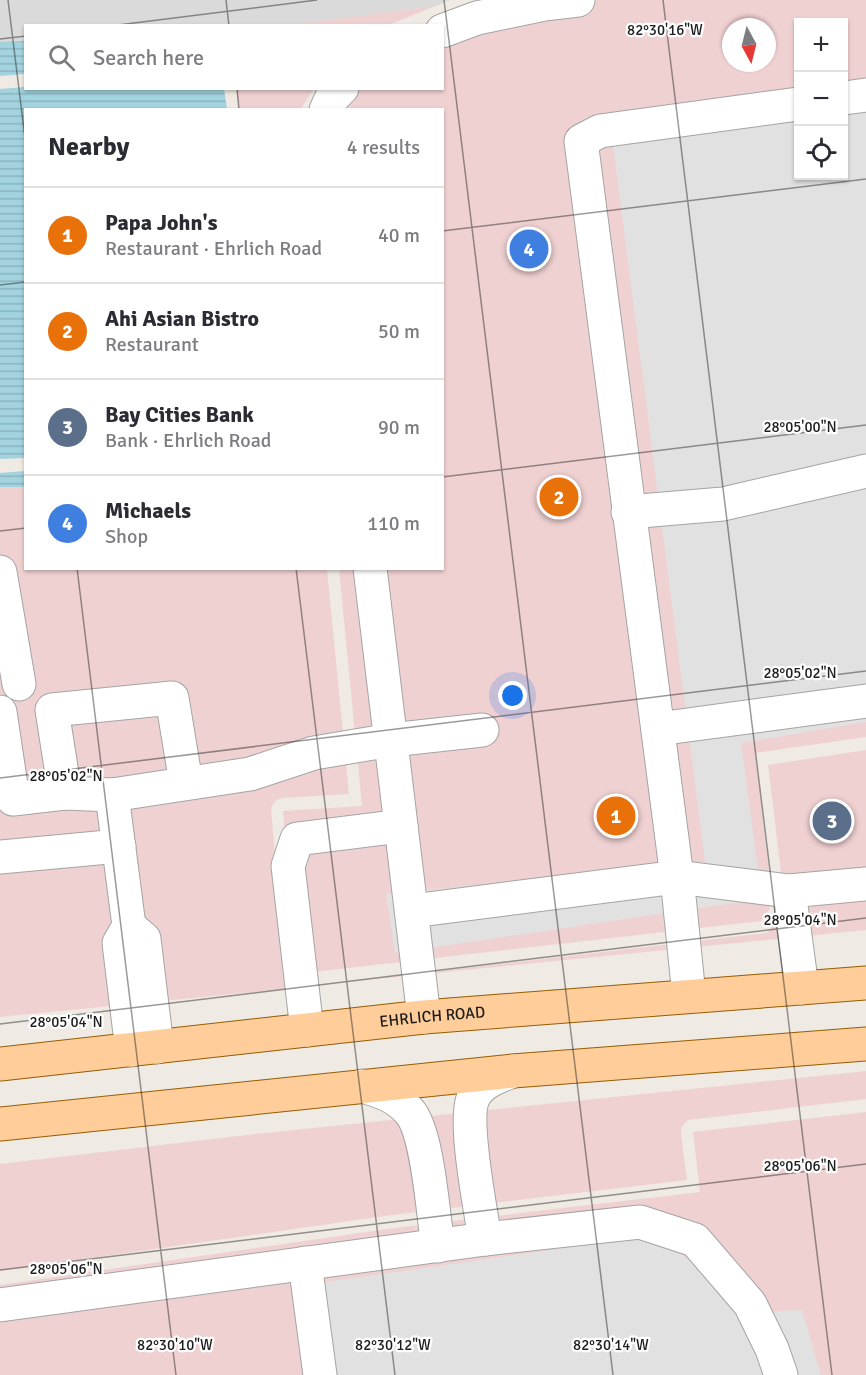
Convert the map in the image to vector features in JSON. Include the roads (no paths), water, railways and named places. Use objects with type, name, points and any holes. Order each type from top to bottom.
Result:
[{"type":"main road","name":"EHRLICH ROAD","points":[[0,1064],[424,1017],[866,983]]},
{"type":"main road","points":[[0,1124],[513,1071],[866,1044]]},
{"type":"lane","points":[[444,30],[477,18],[543,4],[578,0]]},
{"type":"lane","points":[[327,108],[331,99],[340,90]]},
{"type":"lane","points":[[848,97],[866,94]]},
{"type":"lane","points":[[689,996],[677,877],[581,141],[600,131],[794,105]]},
{"type":"lane","points":[[628,512],[723,504],[866,471]]},
{"type":"lane","points":[[370,570],[424,1017]]},
{"type":"lane","points":[[0,572],[13,799],[65,793],[112,795],[250,774],[314,753],[391,740],[482,730]]},
{"type":"lane","points":[[6,702],[52,710],[172,698],[186,783]]},
{"type":"lane","points":[[658,729],[866,701]]},
{"type":"lane","points":[[52,710],[65,793]]},
{"type":"lane","points":[[112,795],[129,926],[144,939],[144,1049]]},
{"type":"lane","points":[[308,1030],[288,866],[297,839],[401,826]]},
{"type":"lane","points":[[0,857],[119,846]]},
{"type":"lane","points":[[412,911],[677,877],[789,891],[866,884]]},
{"type":"lane","points":[[789,891],[802,988]]},
{"type":"lane","points":[[485,1239],[472,1155],[470,1112],[474,1096],[483,1086],[495,1077],[513,1071]]},
{"type":"lane","points":[[362,1086],[383,1092],[398,1100],[412,1113],[423,1141],[438,1246]]},
{"type":"lane","points":[[0,1305],[485,1239],[640,1222],[695,1240],[750,1304],[772,1349],[781,1375]]},
{"type":"lane","points":[[306,1263],[320,1375]]},
{"type":"water","points":[[24,41],[24,74],[0,76],[0,42]]},
{"type":"water","points":[[24,87],[24,90],[224,90],[227,108],[24,108],[24,458],[0,459],[0,89]]},
{"type":"water","points":[[24,471],[24,487],[0,487],[0,473]]},
{"type":"place","name":"Michaels","points":[[529,249]]},
{"type":"place","name":"Ahi Asian Bistro","points":[[559,497]]},
{"type":"place","name":"Papa John's","points":[[616,816]]},
{"type":"place","name":"Bay Cities Bank","points":[[832,821]]}]
